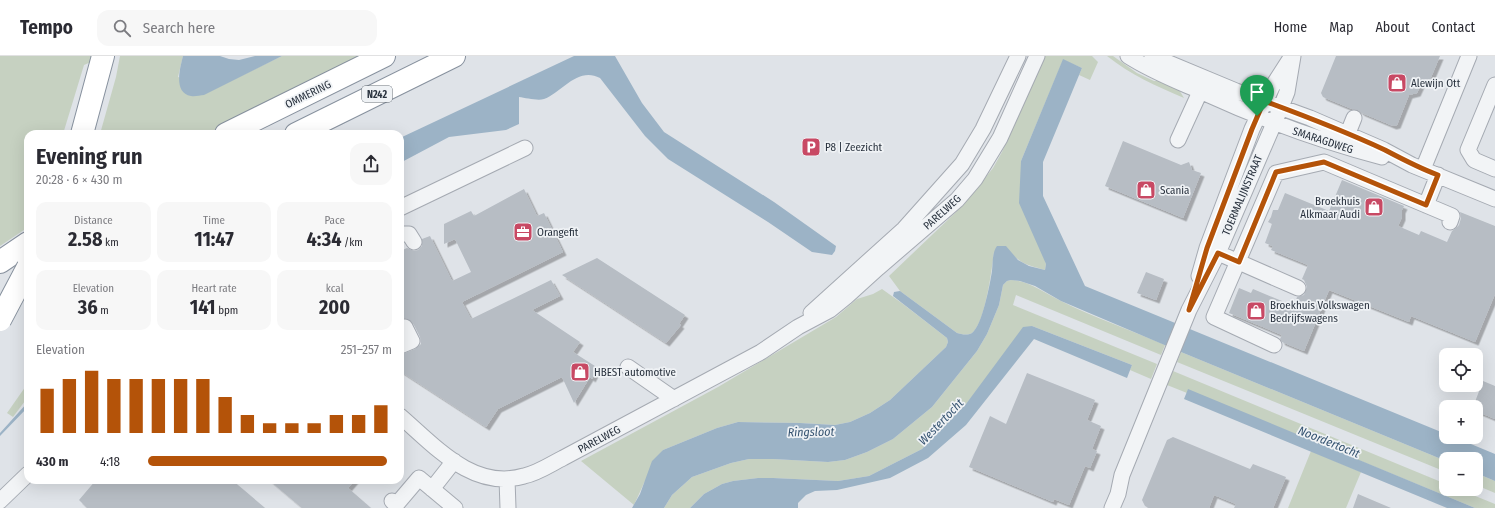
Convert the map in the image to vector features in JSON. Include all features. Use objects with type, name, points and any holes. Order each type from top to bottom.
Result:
[{"type":"highway","points":[[83,130],[103,56]]},
{"type":"highway","name":"OMMERING","points":[[233,130],[384,56]]},
{"type":"highway","name":"N242","points":[[304,130],[454,56]]},
{"type":"highway","points":[[0,262],[24,246]]},
{"type":"highway","points":[[0,320],[24,275]]},
{"type":"highway","points":[[0,299],[24,283]]},
{"type":"street","name":"PARELWEG","points":[[798,327],[813,311],[904,229],[962,164],[984,129],[1018,56]]},
{"type":"street","name":"PARELWEG","points":[[404,419],[454,461],[466,469],[489,478],[519,478],[534,473],[761,352],[798,327],[830,310],[846,298],[878,268],[957,200],[975,179],[989,158],[1007,123],[1037,56]]},
{"type":"street","name":"SMARAGDWEG","points":[[1128,56],[1153,70],[1281,107],[1345,141]]},
{"type":"street","name":"SMARAGDWEG","points":[[1152,56],[1257,116],[1274,123],[1384,150],[1418,167],[1495,199]]},
{"type":"street","name":"TOERMALIJNSTRAAT","points":[[1122,475],[1212,250],[1257,116],[1264,101],[1293,56]]},
{"type":"street","name":"TOERMALIJNSTRAAT","points":[[1212,250],[1281,107],[1287,92],[1293,56]]},
{"type":"street","points":[[1418,167],[1469,56]]},
{"type":"street","points":[[1178,140],[1203,85]]},
{"type":"street","points":[[1495,85],[1468,150],[1474,160],[1495,168]]},
{"type":"street","points":[[1345,141],[1354,118]]},
{"type":"street","points":[[404,206],[525,148]]},
{"type":"street","points":[[1274,345],[1214,317],[1239,262],[1276,172],[1324,162],[1452,216],[1450,222]]},
{"type":"street","points":[[1426,205],[1438,175]]},
{"type":"street","points":[[404,234],[409,234],[414,242]]},
{"type":"street","points":[[1212,250],[1298,288]]},
{"type":"street","points":[[404,344],[412,341],[405,327]]},
{"type":"street","points":[[628,367],[674,399]]},
{"type":"street","points":[[432,489],[454,461]]},
{"type":"street","points":[[1101,508],[1108,491],[1122,475]]},
{"type":"street","points":[[1112,508],[1118,494],[1122,475]]},
{"type":"street","points":[[0,501],[24,478]]},
{"type":"street","points":[[392,501],[396,505],[420,478],[455,508]]},
{"type":"street","points":[[506,479],[508,508]]},
{"type":"green space","points":[[0,56],[94,56],[93,61],[84,65],[64,130],[24,130],[24,230],[0,246]]},
{"type":"green space","points":[[120,56],[183,56],[178,77],[216,88],[282,56],[368,56],[214,130],[101,130],[116,77]]},
{"type":"green space","points":[[1045,56],[1092,56],[1098,62],[1090,80],[1079,75],[1082,68],[1063,60],[1021,161],[1046,264],[1045,270],[1025,264],[1014,256],[994,252],[987,295],[981,319],[977,328],[972,333],[966,335],[957,333],[900,291],[889,276],[955,213],[993,168],[1002,152]]},
{"type":"green space","points":[[1107,56],[1113,56],[1137,73],[1154,81],[1165,81],[1178,88],[1184,98],[1135,74]]},
{"type":"green space","points":[[1011,280],[1031,285],[1074,307],[1165,345],[1161,355],[1016,295],[1013,305],[1157,364],[1151,379],[1130,370],[1132,365],[1032,326],[966,404],[922,449],[869,476],[838,481],[758,478],[733,481],[722,484],[704,494],[690,508],[664,508],[672,495],[692,477],[731,463],[749,459],[828,462],[845,460],[867,452],[893,439],[932,407],[977,351],[987,334],[999,305],[1003,285],[1007,281]]},
{"type":"green space","points":[[882,289],[947,338],[948,342],[946,347],[890,400],[870,413],[850,422],[835,425],[738,422],[717,428],[663,450],[644,483],[634,505],[581,461],[718,387],[836,317],[857,299],[873,294]]},
{"type":"green space","points":[[1181,352],[1439,458],[1439,469],[1177,362]]},
{"type":"green space","points":[[1173,371],[1439,481],[1439,493],[1188,390],[1187,393],[1167,385]]},
{"type":"green space","points":[[24,389],[24,402],[13,417],[7,413]]},
{"type":"green space","points":[[1311,451],[1361,472],[1346,508],[1288,508]]},
{"type":"green space","points":[[1483,476],[1495,481],[1495,493],[1483,488]]},
{"type":"green space","points":[[1446,496],[1475,496],[1495,504],[1495,508],[1475,508]]},
{"type":"water","points":[[183,56],[220,56],[239,60],[255,56],[282,56],[204,95],[191,96],[185,94],[180,85],[179,73]]},
{"type":"water","points":[[574,56],[615,56],[642,103],[664,132],[774,202],[836,246],[835,251],[832,255],[812,252],[768,222],[668,159],[645,136],[600,78],[592,75],[584,75],[570,81],[551,96],[541,100],[519,97],[519,124],[506,130],[449,137],[404,161],[404,136]]},
{"type":"water","name":"Ringsloot","points":[[1063,59],[1082,68],[1043,162],[1043,196],[1085,286],[1439,431],[1439,444],[1471,444],[1495,454],[1495,481],[1483,476],[1483,452],[1439,452],[1439,458],[1061,301],[1035,286],[1020,281],[1011,280],[1007,281],[1003,285],[999,305],[987,334],[977,351],[932,407],[893,439],[867,452],[845,460],[828,462],[749,459],[731,463],[692,477],[672,495],[664,508],[632,508],[640,494],[652,461],[663,450],[717,428],[738,422],[835,425],[850,422],[870,413],[890,400],[946,347],[948,342],[947,338],[893,296],[894,292],[900,291],[957,333],[968,334],[972,333],[976,329],[982,314],[992,271],[993,255],[997,246],[1006,246],[1018,260],[1029,266],[1045,270],[1046,264],[1019,203],[1021,161]]},
{"type":"water","points":[[1032,326],[1132,365],[1127,378],[1034,339],[966,425],[928,458],[890,478],[837,490],[815,491],[806,495],[798,503],[798,508],[690,508],[704,494],[722,484],[733,481],[773,478],[838,481],[869,476],[922,449],[966,404],[1023,327]]},
{"type":"water","points":[[1188,389],[1439,493],[1439,496],[1446,496],[1475,508],[1447,508],[1184,399]]},
{"type":"water","points":[[24,406],[24,411],[0,436],[0,433]]},
{"type":"building","points":[[1336,56],[1440,56],[1429,82],[1423,80],[1417,93],[1409,95],[1397,125],[1393,126],[1358,110],[1323,97],[1321,93]]},
{"type":"building","points":[[1123,141],[1181,165],[1189,162],[1192,170],[1201,173],[1183,218],[1105,186]]},
{"type":"building","points":[[1342,180],[1404,206],[1402,210],[1402,217],[1398,226],[1419,235],[1421,231],[1447,242],[1452,231],[1459,225],[1461,218],[1460,212],[1495,226],[1495,294],[1475,342],[1411,316],[1409,322],[1329,290],[1304,351],[1282,342],[1280,339],[1282,335],[1229,313],[1239,288],[1251,293],[1253,289],[1294,306],[1297,297],[1304,295],[1307,287],[1302,279],[1308,265],[1271,250],[1273,246],[1265,243],[1272,224],[1268,222],[1273,210],[1278,210],[1285,193],[1329,211]]},
{"type":"building","points":[[524,189],[537,216],[544,213],[563,252],[462,302],[471,319],[551,280],[560,296],[532,310],[580,342],[573,352],[598,368],[592,379],[590,377],[574,403],[562,377],[498,409],[486,427],[404,374],[404,353],[415,349],[421,344],[420,337],[413,323],[406,318],[404,319],[404,249],[407,248],[414,251],[418,250],[422,246],[422,239],[430,236],[452,281],[471,272],[455,239],[444,244],[444,224],[471,211],[474,216]]},
{"type":"building","points":[[597,258],[685,315],[679,324],[681,325],[666,343],[562,275]]},
{"type":"building","points":[[1146,272],[1164,279],[1156,300],[1137,293]]},
{"type":"building","points":[[1027,373],[1095,400],[1087,420],[1101,426],[1092,449],[1097,451],[1090,468],[1085,466],[1069,505],[1054,499],[1053,502],[969,467],[990,416],[1006,424]]},
{"type":"building","points":[[1483,381],[1495,386],[1495,419],[1483,414],[1483,400],[1476,400],[1479,392],[1483,392]]},
{"type":"building","points":[[1173,437],[1250,469],[1253,464],[1286,477],[1273,508],[1234,508],[1236,504],[1214,495],[1209,508],[1149,508],[1145,506],[1142,500],[1167,440]]},
{"type":"building","points":[[93,484],[237,484],[265,508],[87,508],[79,500]]},
{"type":"building","points":[[274,484],[352,484],[348,488],[371,508],[302,508]]},
{"type":"building","points":[[1358,494],[1391,508],[1353,508]]},
{"type":"place","name":"Alewijn Ott","points":[[1397,83]]},
{"type":"place","name":"P8 | Zeezicht","points":[[811,147]]},
{"type":"place","name":"Scania","points":[[1146,190]]},
{"type":"place","name":"Broekhuis Alkmaar Audi","points":[[1374,207]]},
{"type":"place","name":"Orangefit","points":[[523,232]]},
{"type":"place","name":"Broekhuis Volkswagen Bedrijfswagens","points":[[1256,311]]},
{"type":"place","name":"HBEST automotive","points":[[580,372]]},
{"type":"route","points":[[1264,101],[1348,134],[1384,150],[1412,165],[1438,175],[1426,205],[1324,162],[1276,172],[1239,262],[1218,253],[1189,310],[1207,248],[1257,116],[1264,101]]},
{"type":"water label","name":"Westertocht","points":[[941,422]]},
{"type":"water label","name":"Noordertocht","points":[[1329,442]]}]
